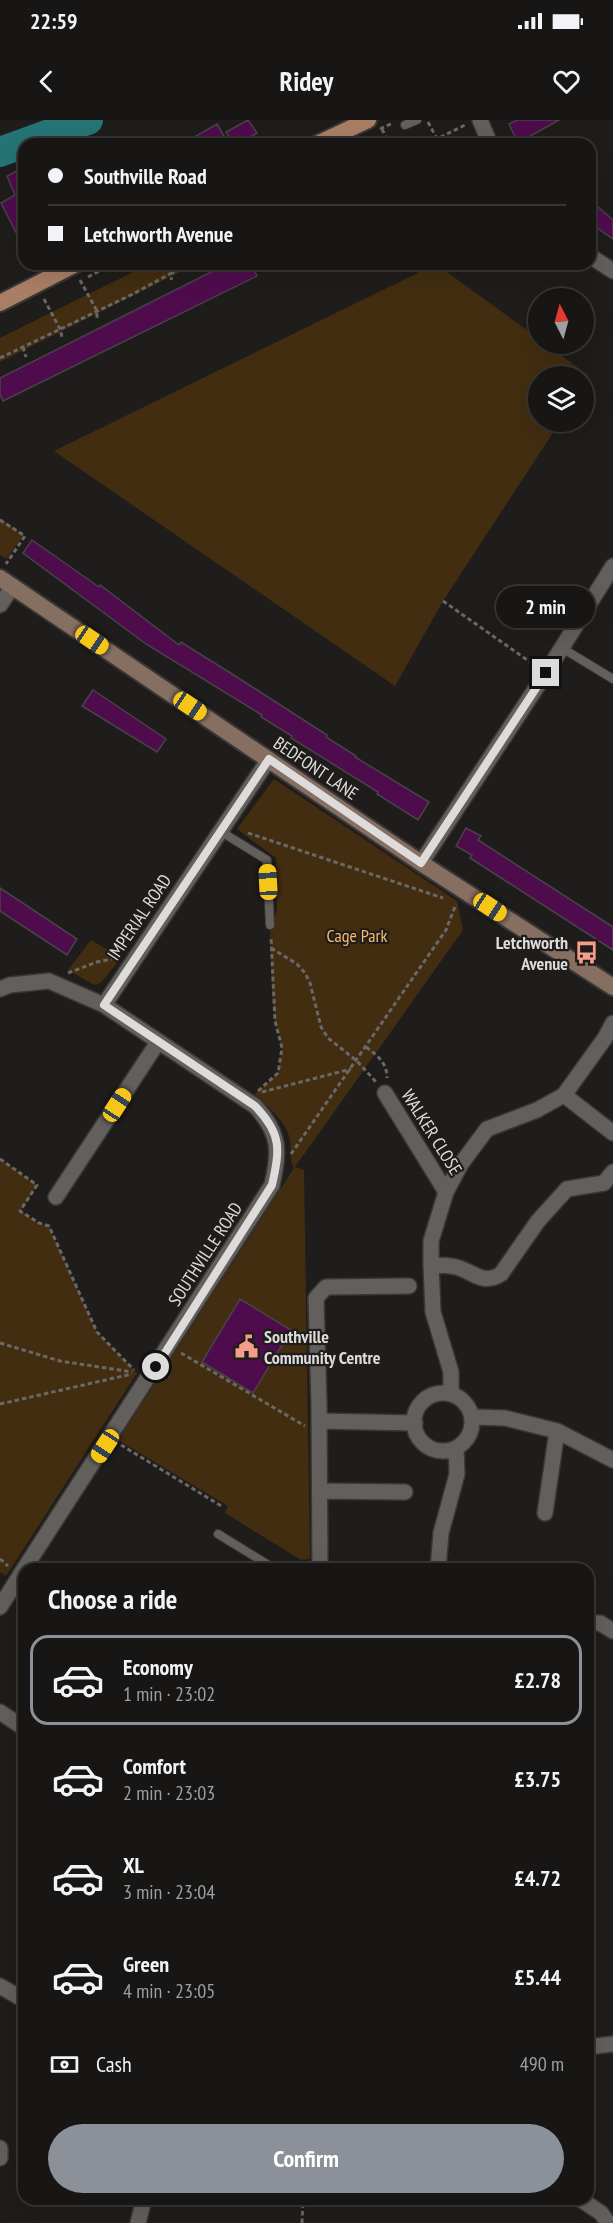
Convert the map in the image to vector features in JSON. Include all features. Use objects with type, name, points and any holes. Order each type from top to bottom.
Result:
[{"type":"main road","points":[[334,138],[375,124]]},
{"type":"main road","points":[[0,303],[78,272]]},
{"type":"main road","name":"BEDFONT LANE","points":[[6,576],[421,863],[613,987]]},
{"type":"street","points":[[473,122],[485,138]]},
{"type":"street","points":[[596,260],[613,271]]},
{"type":"street","points":[[421,863],[546,673],[613,566]]},
{"type":"street","points":[[0,605],[6,576]]},
{"type":"street","name":"IMPERIAL ROAD","points":[[104,1005],[269,759]]},
{"type":"street","points":[[0,988],[49,981],[104,1005]]},
{"type":"street","name":"SOUTHVILLE ROAD","points":[[24,1563],[272,1185],[279,1158],[276,1138],[268,1120],[255,1106],[104,1005]]},
{"type":"street","points":[[451,1394],[451,1372],[433,1312],[431,1265],[431,1241],[446,1192],[461,1164],[488,1129],[537,1110],[564,1095],[605,1038],[613,1023]]},
{"type":"street","points":[[56,1197],[158,1042]]},
{"type":"street","name":"WALKER CLOSE","points":[[380,1087],[446,1192]]},
{"type":"street","points":[[564,1095],[613,1133]]},
{"type":"street","points":[[431,1265],[457,1267],[483,1278],[492,1279],[501,1274],[538,1221],[567,1189],[604,1183],[613,1172]]},
{"type":"street","points":[[320,1563],[316,1298],[326,1287],[409,1286]]},
{"type":"street","points":[[451,1394],[464,1403],[472,1417],[469,1435],[456,1448],[437,1450],[429,1447],[416,1432],[416,1414],[426,1400],[433,1395],[451,1394]]},
{"type":"street","points":[[472,1417],[505,1418],[557,1431],[613,1460]]},
{"type":"street","points":[[319,1425],[415,1423]]},
{"type":"street","points":[[545,1513],[557,1431]]},
{"type":"street","points":[[438,1563],[441,1533],[457,1474],[456,1448]]},
{"type":"street","points":[[320,1491],[405,1492]]},
{"type":"street","name":"SOUTHVILLE ROAD","points":[[0,1607],[18,1573]]},
{"type":"street","points":[[594,1623],[600,1623],[613,1631]]},
{"type":"street","points":[[0,1712],[18,1724]]},
{"type":"street","points":[[0,1986],[18,1996]]},
{"type":"street","points":[[594,2046],[613,2044]]},
{"type":"street","points":[[0,2148],[0,2158]]},
{"type":"street","points":[[138,2223],[142,2205]]},
{"type":"street","points":[[589,2205],[601,2213],[608,2223]]},
{"type":"lane","points":[[405,125],[417,120]]},
{"type":"lane","points":[[562,648],[613,679]]},
{"type":"lane","points":[[220,831],[267,860],[270,925]]},
{"type":"lane","points":[[218,1534],[265,1563]]},
{"type":"path","points":[[428,120],[437,138]]},
{"type":"path","points":[[439,138],[473,122]]},
{"type":"path","points":[[375,124],[385,138]]},
{"type":"path","points":[[0,358],[133,294],[177,270]]},
{"type":"path","points":[[78,272],[96,311],[97,319]]},
{"type":"path","points":[[171,280],[173,272]]},
{"type":"path","points":[[133,294],[135,299]]},
{"type":"path","points":[[44,299],[62,337]]},
{"type":"path","points":[[23,347],[26,357]]},
{"type":"path","points":[[0,520],[25,536],[6,576]]},
{"type":"path","points":[[443,601],[546,673]]},
{"type":"path","points":[[248,833],[444,899]]},
{"type":"path","points":[[289,1158],[446,930],[456,902],[452,896]]},
{"type":"path","points":[[270,925],[275,1021],[282,1048],[278,1073],[255,1094],[351,1069]]},
{"type":"path","points":[[271,948],[291,960],[305,973],[310,983],[321,1027],[328,1038],[357,1060],[380,1087]]},
{"type":"path","points":[[62,975],[97,962],[117,958]]},
{"type":"path","points":[[366,1047],[382,1059],[387,1074]]},
{"type":"path","points":[[0,1158],[37,1185],[21,1211],[39,1223],[49,1226],[98,1332],[137,1373]]},
{"type":"path","points":[[0,1343],[60,1361],[137,1373]]},
{"type":"path","points":[[177,1350],[310,1429],[319,1425]]},
{"type":"path","points":[[0,1404],[137,1373]]},
{"type":"path","points":[[117,1442],[223,1507]]},
{"type":"path","points":[[0,1559],[18,1568]]},
{"type":"path","points":[[302,2223],[303,2205]]},
{"type":"green space","points":[[137,270],[184,270],[0,362],[0,338]]},
{"type":"green space","points":[[424,270],[444,270],[528,331],[528,354],[559,354],[576,366],[528,366],[528,432],[553,432],[443,601],[395,686],[54,451]]},
{"type":"green space","points":[[0,518],[24,535],[6,559],[0,555]]},
{"type":"green space","name":"Cage Park","points":[[274,779],[457,901],[463,930],[295,1167],[304,1170],[310,1559],[301,1560],[225,1513],[228,1506],[118,1440],[294,1168],[290,1140],[285,1126],[255,1094],[278,1073],[282,1048],[275,1021],[272,993],[270,925],[277,911],[276,858],[237,829]]},
{"type":"green space","points":[[91,940],[121,958],[101,983],[94,985],[68,970]]},
{"type":"green space","points":[[0,1159],[37,1185],[21,1211],[39,1223],[49,1226],[97,1332],[137,1373],[6,1576],[0,1572]]},
{"type":"building","points":[[248,120],[257,133],[248,138],[230,138],[226,132]]},
{"type":"building","points":[[517,120],[559,120],[527,138],[516,138],[509,124]]},
{"type":"building","points":[[217,124],[224,136],[220,138],[192,138]]},
{"type":"building","points":[[18,170],[18,236],[1,203],[15,195],[7,176]]},
{"type":"building","points":[[596,205],[613,220],[613,239],[596,227]]},
{"type":"building","points":[[215,270],[254,270],[257,276],[3,401],[0,394],[0,378]]},
{"type":"building","points":[[32,540],[99,587],[100,585],[179,645],[181,642],[240,679],[327,735],[326,737],[355,757],[429,802],[418,820],[377,794],[378,792],[291,738],[292,736],[261,717],[262,715],[146,644],[23,553]]},
{"type":"building","points":[[93,690],[166,739],[157,752],[82,706]]},
{"type":"building","points":[[466,828],[481,836],[478,840],[613,927],[613,950],[470,858],[472,855],[456,846]]},
{"type":"building","points":[[0,888],[77,939],[67,955],[0,911]]},
{"type":"building","name":"Southville Community Centre","points":[[240,1299],[291,1330],[253,1393],[202,1362]]},
{"type":"waterway","points":[[38,138],[88,120]]},
{"type":"waterway","points":[[0,152],[18,145]]},
{"type":"place","name":"Letchworth Avenue","points":[[586,952]]},
{"type":"place","name":"Southville Community Centre","points":[[246,1346]]},
{"type":"route","points":[[156,1367],[272,1185],[279,1158],[276,1138],[268,1120],[255,1106],[104,1005],[269,759],[421,863],[546,673]]}]
